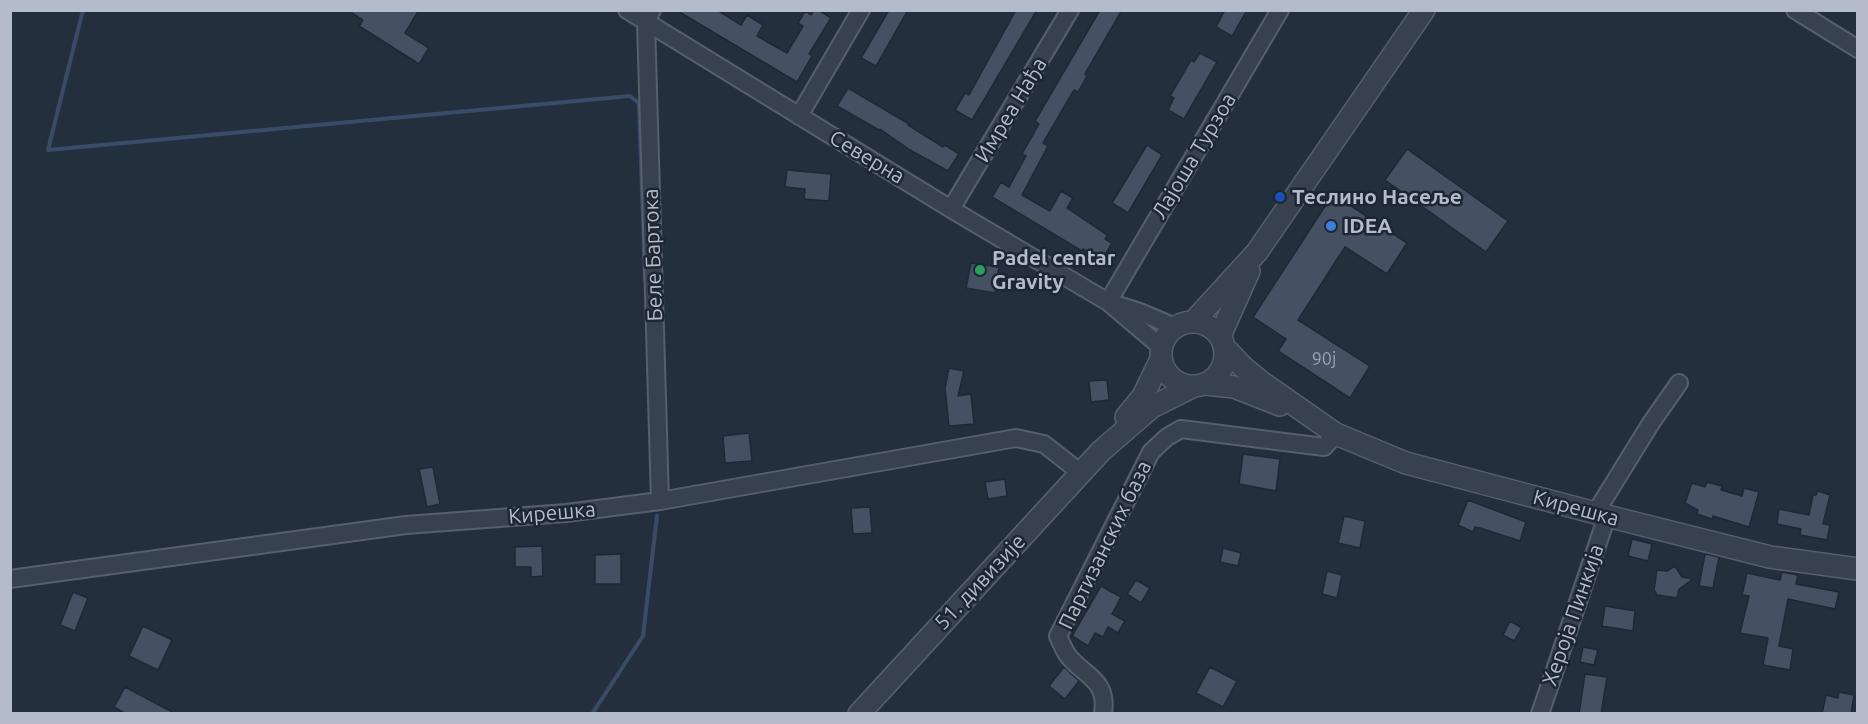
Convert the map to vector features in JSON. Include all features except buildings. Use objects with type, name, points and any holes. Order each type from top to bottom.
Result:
[{"type":"street","name":"Северна","points":[[627,10],[649,16],[799,116],[1108,302],[1161,353]]},
{"type":"street","points":[[799,116],[861,10]]},
{"type":"street","name":"Имреа Нађа","points":[[951,209],[1070,10]]},
{"type":"street","name":"Лајоша Турзоа","points":[[1108,302],[1281,10]]},
{"type":"street","points":[[1184,324],[1212,327],[1222,342],[1225,358],[1221,369],[1214,378],[1199,385],[1182,384],[1172,378],[1165,369],[1161,353],[1166,336],[1184,324],[1257,252],[1424,10]]},
{"type":"street","points":[[1795,10],[1857,49]]},
{"type":"street","name":"Беле Бартока","points":[[649,16],[660,501]]},
{"type":"street","points":[[1222,342],[1257,252]]},
{"type":"street","name":"Северна","points":[[1108,302],[1184,324]]},
{"type":"street","name":"Кирешка","points":[[1222,342],[1243,366],[1336,434],[1407,463],[1770,557],[1857,568]]},
{"type":"street","name":"51. дивизије","points":[[1101,452],[1143,396],[1161,353]]},
{"type":"street","name":"Хероја Пинкија","points":[[1540,714],[1601,514],[1651,423],[1679,382]]},
{"type":"street","name":"Кирешка","points":[[1199,385],[1234,387],[1306,414]]},
{"type":"street","name":"51. дивизије","points":[[859,714],[1101,452],[1152,407],[1199,385]]},
{"type":"street","name":"Партизанских база","points":[[1103,714],[1105,703],[1102,689],[1093,677],[1068,656],[1058,636],[1151,452],[1167,437],[1181,429],[1324,447],[1336,434]]},
{"type":"street","name":"Кирешка","points":[[10,579],[406,525],[566,513],[660,501],[1016,438],[1044,444],[1081,473]]},
{"type":"waterway","points":[[83,10],[48,150],[630,96],[639,103],[645,279]]},
{"type":"waterway","points":[[592,714],[643,636],[657,516]]},
{"type":"place","name":"Теслино Насеље","points":[[1280,197]]},
{"type":"place","name":"IDEA","points":[[1331,226]]},
{"type":"place","name":"Padel centar Gravity","points":[[980,270]]}]
